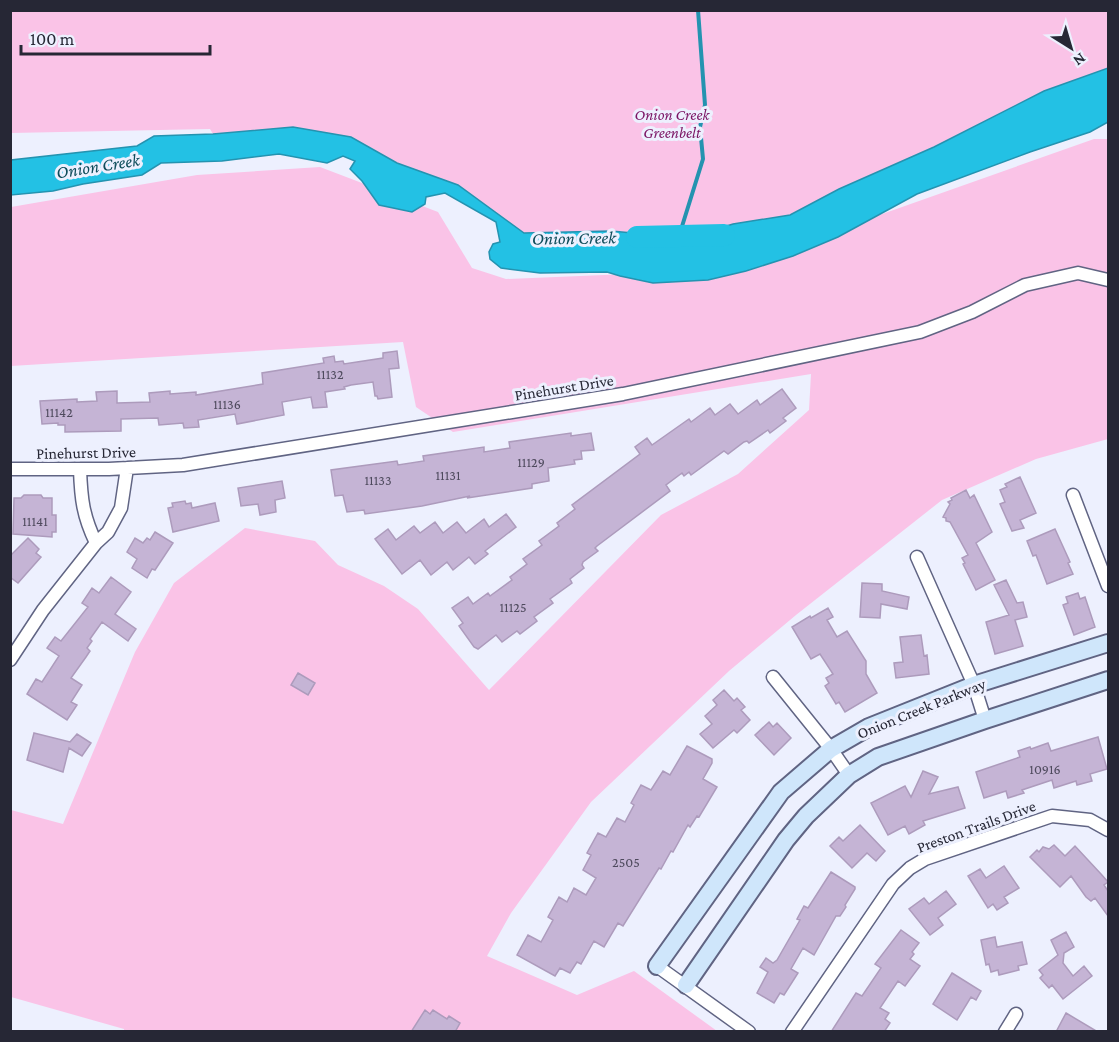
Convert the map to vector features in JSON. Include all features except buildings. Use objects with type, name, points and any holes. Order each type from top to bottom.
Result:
[{"type":"street","name":"Pinehurst Drive","points":[[10,470],[183,465],[623,394],[920,332],[972,312],[1025,285],[1078,273],[1108,280]]},
{"type":"street","points":[[10,660],[43,610],[96,543],[108,532],[121,508],[128,468]]},
{"type":"street","points":[[81,469],[81,500],[86,522],[96,543]]},
{"type":"street","points":[[1073,495],[1108,586]]},
{"type":"street","points":[[917,557],[974,685],[985,720]]},
{"type":"street","name":"Onion Creek Parkway","points":[[657,966],[781,792],[831,749],[869,727],[974,685],[1108,643]]},
{"type":"street","points":[[773,677],[849,775]]},
{"type":"street","name":"Onion Creek Parkway","points":[[686,985],[786,840],[806,816],[849,775],[878,757],[1108,680]]},
{"type":"street","name":"Preston Trails Drive","points":[[792,1032],[893,884],[910,868],[926,859],[1052,816],[1090,819],[1108,829]]},
{"type":"street","points":[[657,966],[749,1032]]},
{"type":"street","points":[[1005,1032],[1016,1014]]},
{"type":"green space","name":"Onion Creek Greenbelt","points":[[10,11],[1108,11],[1108,68],[1044,91],[934,147],[839,189],[790,215],[733,224],[687,238],[611,231],[524,233],[458,185],[397,163],[351,137],[293,127],[213,134],[210,129],[11,133]]},
{"type":"green space","points":[[1094,139],[1108,139],[1108,439],[1036,459],[942,500],[796,615],[729,671],[591,802],[511,913],[487,956],[577,995],[634,971],[717,1031],[124,1032],[124,1029],[11,997],[11,810],[63,824],[135,652],[174,583],[245,528],[315,541],[338,565],[384,586],[418,609],[489,690],[661,515],[738,474],[809,410],[811,374],[453,432],[416,407],[403,342],[11,366],[11,207],[197,175],[320,167],[438,212],[472,268],[506,279],[724,270]]},
{"type":"water","points":[[1108,68],[1108,122],[1090,132],[917,194],[838,237],[793,256],[708,280],[653,283],[607,272],[540,273],[501,268],[490,259],[489,252],[493,244],[500,242],[496,222],[445,193],[426,197],[425,204],[412,212],[379,205],[362,181],[350,169],[355,161],[343,156],[327,163],[279,154],[222,161],[161,163],[142,175],[53,191],[11,195],[11,160],[137,146],[154,136],[213,134],[293,127],[351,137],[397,163],[458,185],[524,233],[611,231],[687,238],[733,224],[790,215],[839,189],[934,147],[1044,91]]},
{"type":"waterway","points":[[679,236],[703,159],[700,127],[705,105],[698,10]]},
{"type":"waterway","name":"Onion Creek","points":[[637,237],[724,235]]}]
